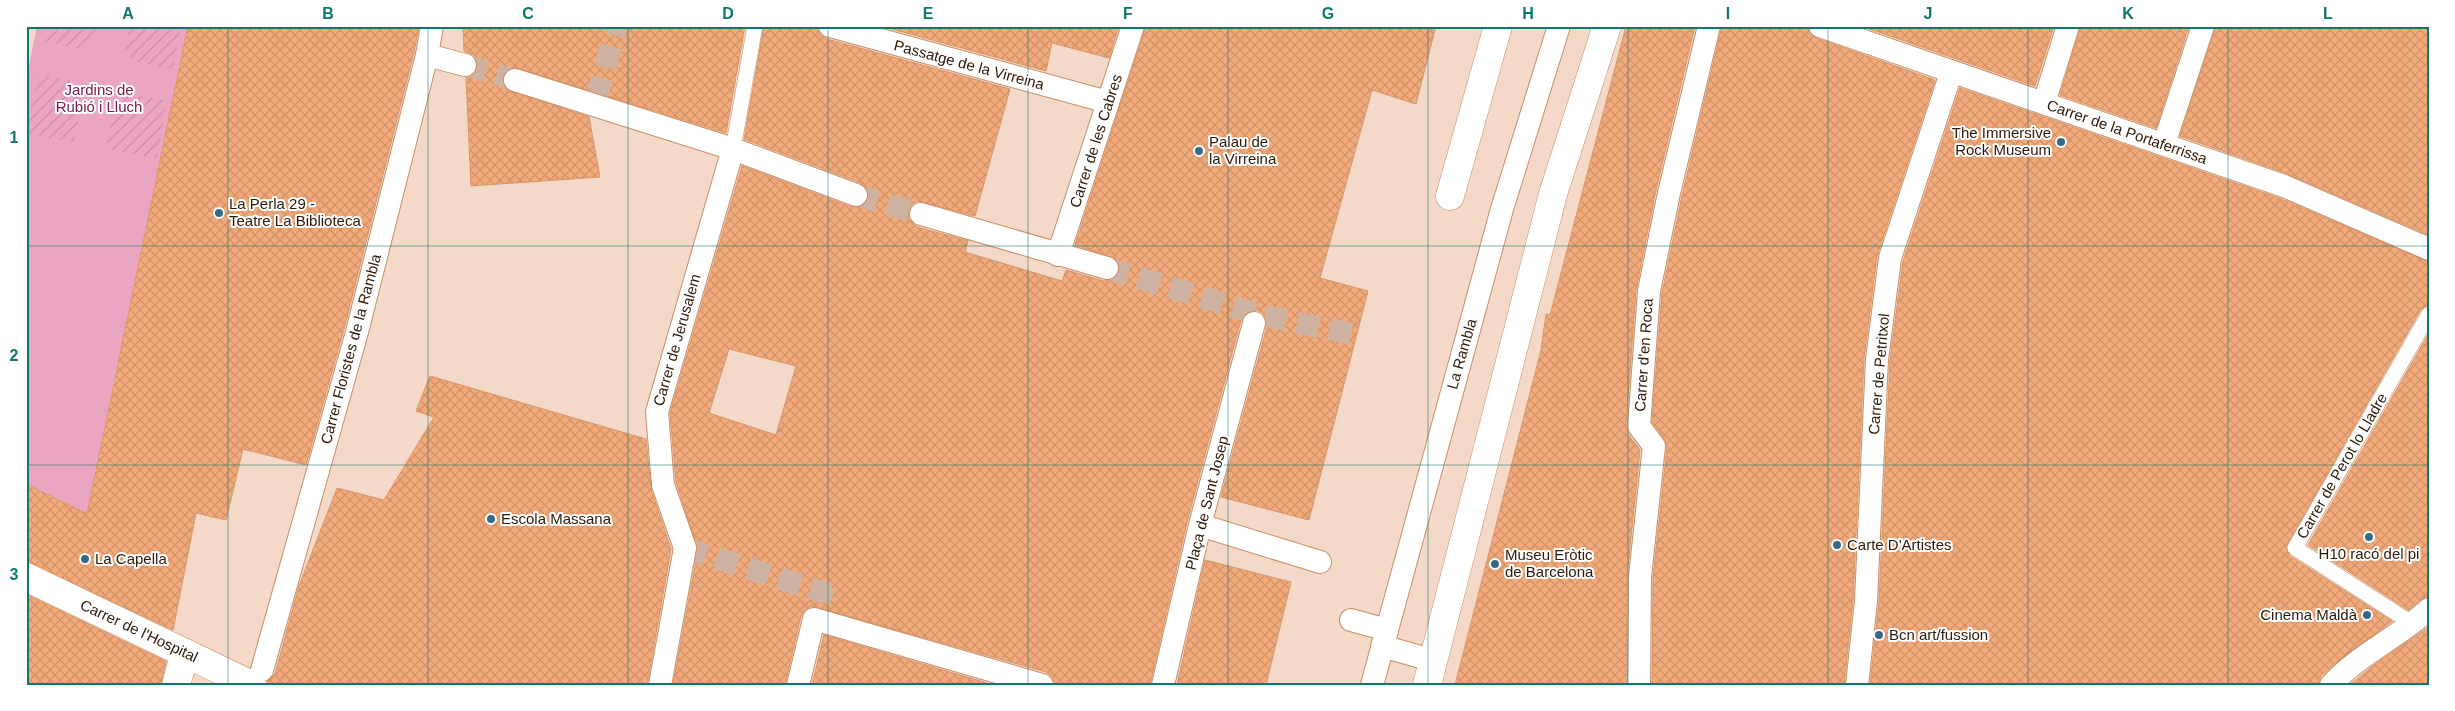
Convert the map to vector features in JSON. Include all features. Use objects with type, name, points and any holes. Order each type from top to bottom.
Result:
[{"type":"street","name":"Carrer Floristes de la Rambla","points":[[257,677],[357,332],[428,54],[432,26]]},
{"type":"street","name":"Passatge de la Virreina","points":[[830,26],[1108,102]]},
{"type":"street","name":"Carrer de les Cabres","points":[[1058,255],[1133,26]]},
{"type":"street","points":[[1450,196],[1498,26]]},
{"type":"street","name":"La Rambla","points":[[1372,685],[1502,209],[1559,26]]},
{"type":"street","points":[[1427,685],[1553,194],[1607,26]]},
{"type":"street","name":"Carrer d'en Roca","points":[[1639,685],[1640,577],[1654,446],[1639,426],[1641,371],[1649,291],[1669,193],[1709,26]]},
{"type":"street","name":"Carrer de la Portaferrissa","points":[[1820,26],[2284,186],[2429,249]]},
{"type":"street","points":[[2044,103],[2068,26]]},
{"type":"street","points":[[2164,144],[2203,26]]},
{"type":"street","points":[[428,54],[465,65]]},
{"type":"street","name":"Carrer de Petritxol","points":[[1857,685],[1866,601],[1877,359],[1890,258],[1951,72]]},
{"type":"street","points":[[515,80],[595,102],[733,149],[856,195]]},
{"type":"street","name":"Carrer de Jerusalem","points":[[660,685],[686,548],[663,486],[656,412],[733,149]]},
{"type":"street","points":[[921,214],[1107,268]]},
{"type":"street","name":"Plaça de Sant Josep","points":[[1162,685],[1200,525],[1254,323]]},
{"type":"street","points":[[1200,525],[1320,562]]},
{"type":"street","name":"Carrer de l'Hospital","points":[[26,577],[185,653],[257,677]]},
{"type":"street","points":[[2332,685],[2343,672],[2421,616]]},
{"type":"street","points":[[798,685],[814,619],[1007,678],[1042,685]]},
{"type":"street","points":[[1351,620],[1424,658]]},
{"type":"street","points":[[176,685],[185,653]]},
{"type":"lane","name":"Carrer de Jerusalem","points":[[733,149],[755,26]]},
{"type":"lane","name":"Carrer de Perot lo Lladre","points":[[2421,616],[2295,548],[2429,314]]},
{"type":"green space","name":"Jardins de Rubió i Lluch","points":[[37,26],[188,26],[128,316],[173,325],[163,371],[118,361],[87,514],[26,484],[26,81]]},
{"type":"green space","points":[[49,26],[99,26],[96,41],[84,50],[45,41]]},
{"type":"green space","points":[[130,26],[181,26],[173,69],[132,61],[125,47]]},
{"type":"green space","points":[[38,74],[76,82],[84,93],[74,142],[26,134]]},
{"type":"green space","points":[[126,92],[167,101],[157,159],[106,149],[114,100]]},
{"type":"building","points":[[188,26],[419,26],[344,329],[306,465],[243,449],[226,520],[196,513],[173,630],[26,562],[26,484],[87,514]]},
{"type":"building","points":[[463,26],[745,26],[726,133],[513,67],[506,71],[502,77],[502,83],[506,89],[589,117],[600,177],[471,186],[466,78],[475,74],[478,62],[474,55],[464,51]]},
{"type":"building","points":[[764,26],[817,26],[820,35],[827,39],[1010,89],[975,216],[918,201],[912,204],[908,218],[917,227],[968,241],[965,252],[1062,281],[1066,270],[1104,281],[1116,278],[1120,265],[1116,259],[1075,245],[1146,26],[1436,26],[1416,104],[1372,90],[1320,278],[1368,291],[1309,520],[1221,497],[1267,326],[1263,313],[1257,310],[1250,311],[1241,320],[1187,522],[1150,685],[1055,685],[1052,676],[1046,672],[811,606],[801,616],[785,685],[673,685],[698,550],[676,482],[670,413],[742,166],[851,207],[864,205],[868,199],[866,187],[861,183],[744,139]],"holes":[[[729,349],[796,366],[776,435],[709,413]]]},
{"type":"building","points":[[881,26],[1119,26],[1109,58],[1052,43],[1046,71]]},
{"type":"building","points":[[1626,26],[1695,26],[1656,190],[1636,290],[1626,425],[1628,434],[1640,450],[1627,576],[1626,685],[1455,685],[1541,350],[1546,314],[1550,315]]},
{"type":"building","points":[[1722,26],[1807,26],[1810,34],[1816,38],[1935,80],[1877,256],[1864,358],[1853,600],[1844,685],[1652,685],[1653,578],[1667,447],[1664,438],[1652,422],[1662,293],[1682,196]]},
{"type":"building","points":[[1861,26],[2054,26],[2035,86]]},
{"type":"building","points":[[2081,26],[2189,26],[2156,128],[2060,95]]},
{"type":"building","points":[[2216,26],[2429,26],[2429,235],[2288,174],[2180,136]]},
{"type":"building","points":[[1960,88],[2279,198],[2429,262],[2429,305],[2421,309],[2286,547],[2290,556],[2392,621],[2334,664],[2321,676],[2318,685],[1870,685],[1879,602],[1890,360],[1903,261]]},
{"type":"building","name":"H10 racó del pi","points":[[2429,333],[2429,596],[2421,599],[2408,610],[2308,545]]},
{"type":"building","name":"Escola Massana","points":[[430,376],[646,439],[651,489],[671,549],[647,685],[267,685],[267,682],[275,674],[299,586],[337,488],[384,500],[434,417],[416,411]]},
{"type":"building","points":[[1205,560],[1291,582],[1266,685],[1177,685]]},
{"type":"building","points":[[26,594],[166,661],[161,685],[26,685]]},
{"type":"building","points":[[2429,627],[2429,685],[2350,685],[2374,665]]},
{"type":"building","points":[[824,635],[994,685],[812,685]]},
{"type":"tunnel","points":[[596,99],[617,26]]},
{"type":"tunnel","points":[[465,65],[515,80]]},
{"type":"tunnel","points":[[856,195],[921,214]]},
{"type":"tunnel","points":[[1107,268],[1257,314],[1357,335]]},
{"type":"tunnel","points":[[685,548],[822,592],[814,619]]},
{"type":"place","name":"The Immersive Rock Museum","points":[[2061,142]]},
{"type":"place","name":"Palau de la Virreina","points":[[1199,151]]},
{"type":"place","name":"La Perla 29 - Teatre La Biblioteca","points":[[219,213]]},
{"type":"place","name":"Escola Massana","points":[[491,519]]},
{"type":"place","name":"H10 racó del pi","points":[[2369,537]]},
{"type":"place","name":"Carte D'Artistes","points":[[1837,545]]},
{"type":"place","name":"La Capella","points":[[85,559]]},
{"type":"place","name":"Museu Eròtic de Barcelona","points":[[1495,564]]},
{"type":"place","name":"Cinema Maldà","points":[[2367,615]]},
{"type":"place","name":"Bcn art/fussion","points":[[1879,635]]}]
